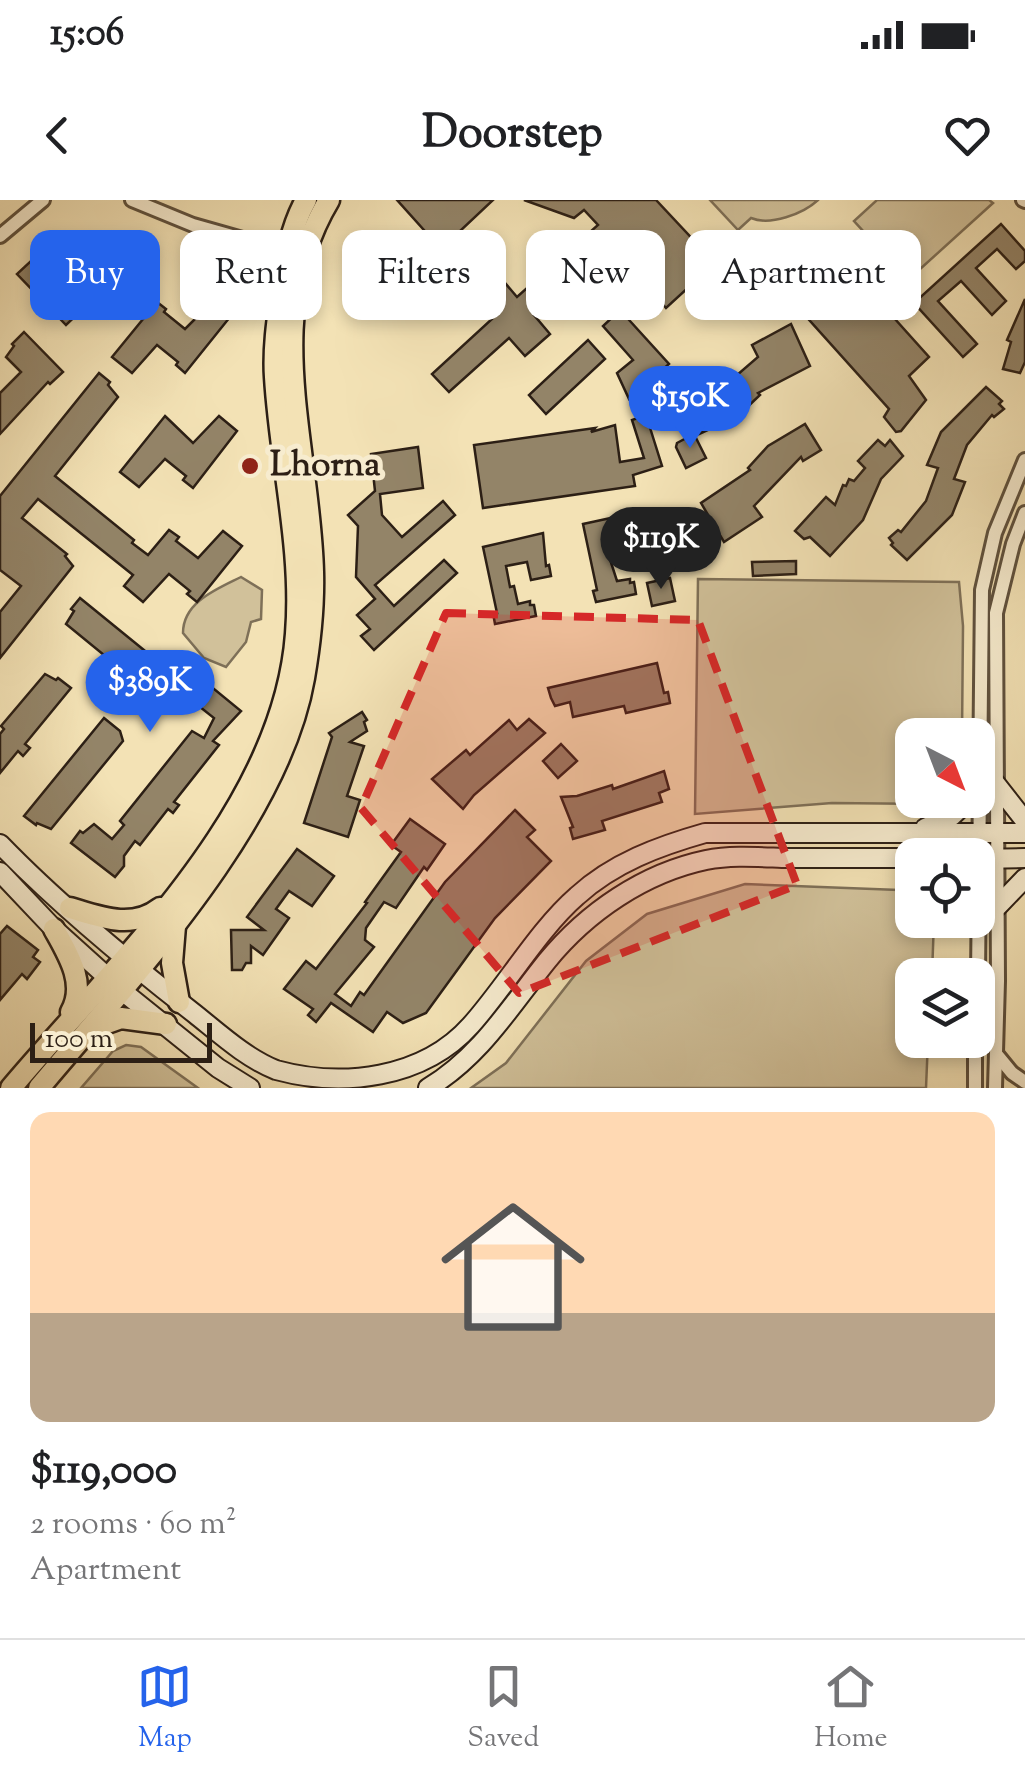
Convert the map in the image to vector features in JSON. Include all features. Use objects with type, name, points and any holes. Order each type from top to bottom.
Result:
[{"type":"main road","points":[[300,230],[306,200]]},
{"type":"main road","points":[[311,230],[329,200]]},
{"type":"main road","points":[[11,1088],[62,1027],[114,983],[131,963],[217,842],[256,773],[284,698],[296,637],[294,569],[274,374],[283,320]]},
{"type":"main road","points":[[131,963],[175,926],[225,855],[292,727],[305,676],[313,572],[290,368],[293,320]]},
{"type":"main road","points":[[70,908],[128,921],[152,914],[177,894]]},
{"type":"main road","points":[[175,926],[172,964],[179,1002]]},
{"type":"main road","points":[[54,929],[76,974],[76,1002],[62,1027]]},
{"type":"main road","points":[[39,1088],[88,1030],[114,983]]},
{"type":"main road","points":[[88,1030],[121,1018],[166,1024]]},
{"type":"street","points":[[0,236],[43,200]]},
{"type":"street","points":[[132,200],[214,230]]},
{"type":"street","points":[[981,718],[982,590],[995,534],[1025,460]]},
{"type":"street","points":[[995,729],[999,713],[996,613],[1025,513]]},
{"type":"street","points":[[995,799],[1025,820]]},
{"type":"street","points":[[916,832],[948,818]]},
{"type":"street","points":[[985,818],[987,838]]},
{"type":"street","points":[[0,844],[131,963],[236,1046],[277,1070],[340,1084],[400,1072],[450,1047],[575,897],[596,880],[642,855],[706,833],[1025,833]]},
{"type":"street","points":[[428,1088],[451,1074],[480,1046],[550,957],[590,917],[654,878],[689,864],[726,857],[895,858]]},
{"type":"street","points":[[995,859],[1025,858]]},
{"type":"street","points":[[0,872],[54,929],[114,983],[218,1068],[250,1088]]},
{"type":"street","points":[[998,906],[1025,878]]},
{"type":"street","points":[[995,895],[995,1088]]},
{"type":"street","points":[[998,1056],[1025,1082]]},
{"type":"street","points":[[975,1088],[976,1058]]},
{"type":"street","points":[[1011,1088],[1025,1082]]},
{"type":"highlighted area","points":[[446,613],[698,620],[797,885],[519,993],[361,808]]},
{"type":"shaded area","points":[[710,200],[818,200],[786,217],[767,221],[751,218],[738,230]]},
{"type":"shaded area","points":[[877,200],[993,203],[921,268],[921,230],[862,230],[854,221]]},
{"type":"shaded area","points":[[241,577],[262,590],[261,619],[251,622],[246,642],[226,667],[204,658],[183,633],[195,605]]},
{"type":"shaded area","points":[[698,579],[959,582],[962,718],[895,718],[895,804],[832,803],[695,814]]},
{"type":"shaded area","points":[[745,884],[895,890],[895,938],[933,938],[933,958],[895,958],[895,1058],[927,1058],[926,1088],[471,1088],[506,1063],[586,961],[647,914]]},
{"type":"shaded area","points":[[126,1045],[141,1047],[198,1088],[81,1088],[113,1051]]},
{"type":"building","points":[[397,200],[493,200],[461,230],[424,230]]},
{"type":"building","points":[[524,200],[656,200],[685,231],[685,291],[665,307],[665,230],[592,230],[598,225],[584,210],[574,218]]},
{"type":"building","points":[[1001,224],[1025,251],[1025,261],[1016,269],[997,249],[976,268],[1006,301],[992,315],[961,281],[938,301],[977,344],[963,357],[921,311],[921,297]]},
{"type":"building","points":[[30,262],[30,288],[17,274]]},
{"type":"building","points":[[506,284],[517,297],[526,289],[526,320],[538,320],[550,334],[525,356],[509,338],[449,392],[432,374],[491,320],[506,320]]},
{"type":"building","points":[[1025,299],[1025,362],[1020,373],[1003,369],[1011,342],[1007,340]]},
{"type":"building","points":[[160,304],[185,329],[194,320],[228,320],[185,373],[157,345],[132,373],[112,357],[142,320],[160,320]]},
{"type":"building","points":[[609,320],[629,320],[669,364],[629,399],[617,373],[633,360],[603,326]]},
{"type":"building","points":[[809,320],[896,320],[929,357],[909,376],[926,400],[901,431],[896,432],[884,417],[889,409]]},
{"type":"building","points":[[791,324],[810,366],[758,393],[738,416],[699,434],[686,406],[705,397],[707,401],[758,357],[752,345]]},
{"type":"building","points":[[24,332],[63,372],[48,382],[0,434],[0,393],[21,372],[6,357]]},
{"type":"building","points":[[588,340],[605,359],[546,414],[529,395]]},
{"type":"building","points":[[99,373],[110,382],[108,385],[118,397],[55,476],[148,555],[169,530],[179,537],[176,541],[198,558],[223,531],[242,546],[197,602],[169,574],[143,602],[124,586],[133,575],[38,499],[22,518],[67,554],[73,566],[0,658],[0,612],[21,586],[0,570],[0,496]]},
{"type":"building","points":[[986,387],[1002,401],[999,404],[1004,409],[992,415],[967,445],[954,479],[965,482],[952,515],[907,560],[889,538],[898,530],[901,532],[926,501],[938,468],[927,465],[941,432]]},
{"type":"building","points":[[646,415],[662,466],[633,475],[635,486],[483,508],[474,445],[595,428],[591,432],[615,425],[620,462],[644,458],[632,420]]},
{"type":"building","points":[[165,416],[193,443],[219,416],[237,431],[193,488],[183,480],[186,476],[165,459],[139,487],[120,472]]},
{"type":"building","points":[[805,424],[821,450],[803,461],[801,457],[754,506],[762,517],[724,542],[701,503],[750,470],[768,446]]},
{"type":"building","points":[[694,434],[706,458],[686,468],[676,447]]},
{"type":"building","points":[[878,440],[885,446],[890,440],[903,456],[881,479],[863,520],[830,556],[810,537],[804,539],[795,531],[826,497],[835,505],[843,485],[849,479],[854,481],[865,468],[858,461]]},
{"type":"building","points":[[418,447],[423,488],[380,494],[382,515],[402,537],[443,501],[455,515],[375,585],[394,606],[444,560],[457,573],[374,650],[361,636],[370,629],[357,615],[375,599],[356,577],[358,526],[348,515],[375,491],[371,454]]},
{"type":"building","points":[[643,511],[642,522],[652,553],[631,558],[627,540],[605,544],[617,581],[630,579],[636,594],[596,602],[583,524]]},
{"type":"building","points":[[543,533],[546,566],[549,565],[551,576],[531,580],[527,562],[506,566],[518,604],[530,601],[536,616],[495,624],[493,613],[497,613],[483,547]]},
{"type":"building","points":[[796,561],[796,574],[753,576],[752,562]]},
{"type":"building","points":[[670,578],[675,601],[652,606],[647,583]]},
{"type":"building","points":[[80,598],[166,668],[175,657],[241,711],[213,741],[219,745],[174,802],[179,805],[173,813],[168,809],[140,845],[135,841],[115,877],[71,843],[80,831],[83,833],[94,824],[112,839],[124,825],[120,821],[192,731],[204,738],[214,718],[195,703],[188,706],[163,685],[154,696],[66,624]]},
{"type":"building","points":[[657,663],[670,703],[626,713],[624,706],[573,717],[570,702],[555,706],[548,688]]},
{"type":"building","points":[[45,674],[71,688],[25,744],[30,748],[23,756],[18,751],[0,773],[0,734],[4,729],[1,726]]},
{"type":"building","points":[[362,712],[367,731],[350,742],[364,746],[347,796],[360,800],[348,837],[304,823],[332,737],[329,733]]},
{"type":"building","points":[[104,718],[120,731],[123,741],[51,829],[36,825],[24,816]]},
{"type":"building","points":[[529,719],[545,733],[463,809],[432,779],[466,750],[470,755],[509,720],[517,730]]},
{"type":"building","points":[[561,744],[577,761],[558,778],[543,761]]},
{"type":"building","points":[[664,771],[669,789],[659,793],[662,802],[602,821],[605,830],[573,839],[573,827],[561,797],[612,785],[613,789]]},
{"type":"building","points":[[515,810],[535,830],[527,837],[551,861],[495,918],[426,1013],[403,1023],[387,1012],[373,1032],[331,1003],[316,1022],[308,1015],[313,1009],[284,989],[306,961],[316,969],[367,903],[401,852],[391,845],[410,819],[445,844],[396,908],[384,902],[366,928],[365,940],[374,947],[335,994],[351,1006],[360,992],[364,995],[445,882]]},
{"type":"building","points":[[297,849],[334,876],[312,906],[289,891],[276,909],[289,918],[263,955],[251,946],[251,963],[246,963],[242,970],[232,970],[231,930],[264,930],[247,917]]},
{"type":"building","points":[[7,926],[38,950],[33,957],[40,962],[27,979],[22,974],[0,1000],[0,934]]},
{"type":"place","name":"Lhorna","points":[[250,466]]}]
